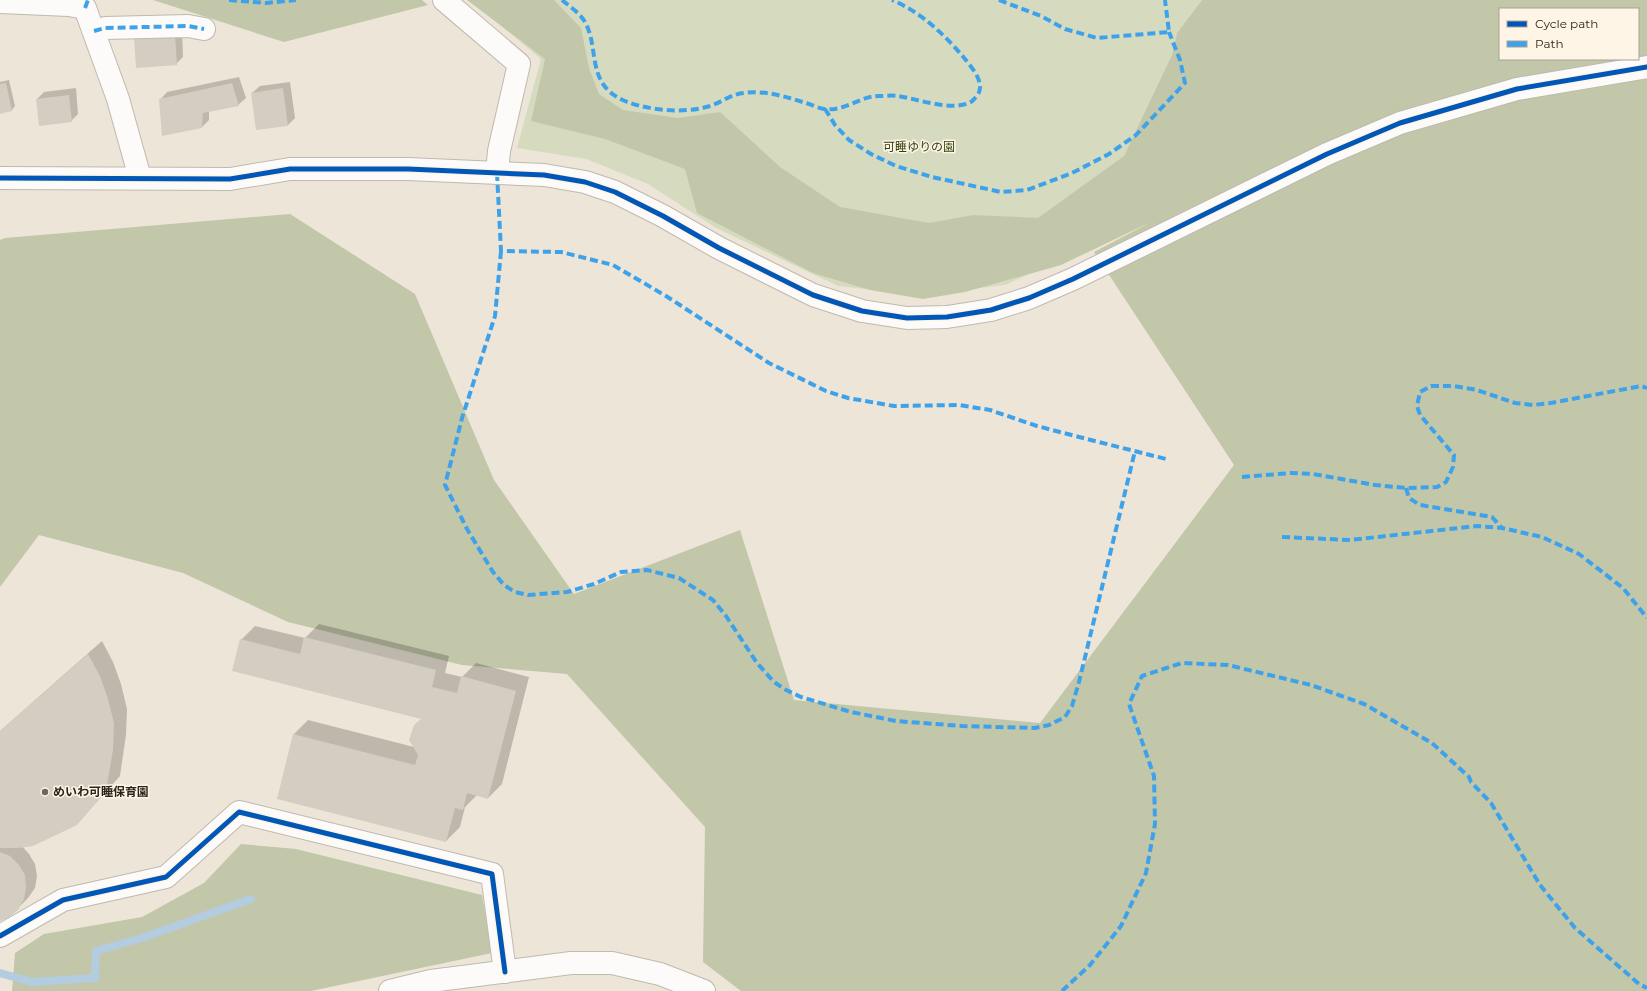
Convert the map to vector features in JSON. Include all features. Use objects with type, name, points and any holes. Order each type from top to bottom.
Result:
[{"type":"street","points":[[444,0],[519,64],[499,151],[497,173]]},
{"type":"street","points":[[0,2],[69,5],[86,8],[118,99],[140,178]]},
{"type":"street","points":[[94,31],[105,28],[188,26],[204,29]]},
{"type":"street","points":[[0,178],[230,179],[290,169],[408,169],[544,175],[585,182],[615,192],[663,216],[719,248],[813,295],[862,311],[907,318],[947,317],[991,310],[1029,298],[1073,279],[1328,154],[1400,123],[1517,89],[1647,67]]},
{"type":"street","points":[[0,936],[63,900],[166,877],[239,812],[492,874],[505,972]]},
{"type":"street","points":[[390,991],[431,981],[571,963],[612,963],[660,974],[704,991]]},
{"type":"green space","points":[[153,0],[422,0],[428,5],[284,42]]},
{"type":"green space","points":[[467,0],[554,0],[581,28],[589,68],[599,94],[623,110],[678,118],[720,112],[780,167],[840,207],[929,223],[973,215],[1038,218],[1124,156],[1172,55],[1177,33],[1202,0],[1647,0],[1647,991],[741,991],[703,962],[705,827],[567,674],[462,665],[288,622],[183,573],[39,535],[0,587],[0,240],[5,238],[290,214],[415,294],[494,480],[574,594],[740,530],[794,700],[1040,723],[1234,465],[1094,252],[1151,222],[1061,265],[965,292],[923,299],[870,290],[813,273],[697,213],[685,169],[605,139],[531,121],[545,59]]},
{"type":"green space","name":"可睡ゆりの園","points":[[470,0],[1202,0],[1177,33],[1172,55],[1099,242],[1005,285],[920,295],[838,286],[716,228],[648,184],[586,159],[517,148],[541,59]]},
{"type":"green space","points":[[241,844],[296,849],[482,895],[492,953],[311,991],[12,991],[15,953],[44,934],[142,917],[204,883]]},
{"type":"building","points":[[175,35],[177,65],[136,68],[134,37]]},
{"type":"building","points":[[6,83],[12,111],[0,114],[0,84]]},
{"type":"building","points":[[232,83],[239,106],[203,113],[202,128],[162,136],[159,99]]},
{"type":"building","points":[[283,88],[288,126],[256,130],[251,93]]},
{"type":"building","points":[[69,95],[72,122],[39,126],[36,99]]},
{"type":"building","points":[[304,637],[436,670],[432,687],[457,693],[461,676],[516,691],[488,799],[467,793],[463,810],[455,808],[446,842],[277,799],[293,734],[415,765],[418,755],[409,740],[414,725],[421,719],[232,671],[240,639],[300,654]]},
{"type":"building","points":[[88,654],[100,676],[114,723],[113,750],[106,791],[77,825],[33,846],[0,848],[0,731]]},
{"type":"building","points":[[0,852],[10,856],[19,865],[25,875],[26,887],[24,899],[18,910],[8,918],[0,921]]},
{"type":"waterway","points":[[0,973],[32,982],[95,978],[96,951],[142,938],[251,899]]},
{"type":"marked path","points":[[85,8],[88,0]]},
{"type":"marked path","points":[[229,0],[266,3],[296,0]]},
{"type":"marked path","points":[[562,0],[585,22],[592,42],[597,72],[601,81],[608,90],[617,97],[648,108],[661,110],[696,109],[711,106],[734,95],[752,92],[776,95],[824,109],[838,108],[865,98],[879,96],[898,96],[934,104],[952,106],[971,102],[976,97],[980,87],[978,77],[975,72],[949,41],[932,25],[913,11],[892,0]]},
{"type":"marked path","points":[[999,0],[1041,16],[1065,29],[1097,38],[1169,32],[1165,0]]},
{"type":"marked path","points":[[94,31],[105,28],[188,26],[204,29]]},
{"type":"marked path","points":[[825,109],[835,125],[849,140],[871,154],[896,166],[932,177],[1001,192],[1027,190],[1072,173],[1109,154],[1136,135],[1185,83],[1180,60],[1169,32]]},
{"type":"marked path","points":[[497,173],[501,251],[561,252],[613,265],[666,296],[769,363],[826,391],[848,398],[894,406],[959,405],[990,410],[1037,426],[1166,459]]},
{"type":"marked path","points":[[501,251],[495,316],[462,418],[445,485],[467,529],[493,572],[504,585],[515,592],[528,595],[567,592],[594,584],[621,572],[647,570],[679,578],[713,600],[726,616],[757,663],[773,681],[784,689],[801,697],[851,712],[896,721],[962,726],[1035,728],[1049,725],[1065,717],[1072,706],[1079,682],[1135,451]]},
{"type":"marked path","points":[[1242,477],[1291,473],[1313,474],[1375,485],[1406,488],[1437,487],[1446,482],[1453,467],[1454,455],[1420,415],[1417,406],[1420,392],[1431,386],[1454,386],[1477,390],[1515,403],[1533,405],[1641,386],[1647,388]]},
{"type":"marked path","points":[[1406,488],[1409,498],[1420,505],[1492,517],[1502,528]]},
{"type":"marked path","points":[[1282,537],[1350,540],[1477,526],[1502,528],[1542,537],[1579,554],[1623,588],[1647,618]]},
{"type":"marked path","points":[[1062,991],[1090,965],[1121,926],[1146,873],[1155,824],[1154,776],[1129,704],[1142,676],[1182,663],[1228,665],[1311,685],[1364,704],[1432,743],[1469,777],[1471,782],[1491,803],[1540,885],[1575,928],[1639,984],[1647,988]]},
{"type":"cycle path","points":[[0,178],[230,179],[290,169],[408,169],[544,175],[585,182],[615,192],[663,216],[719,248],[813,295],[862,311],[907,318],[947,317],[991,310],[1029,298],[1073,279],[1327,154],[1400,123],[1517,89],[1647,67]]},
{"type":"cycle path","points":[[0,936],[63,900],[166,877],[239,812],[492,874],[505,972]]},
{"type":"place","name":"めいわ可睡保育園","points":[[45,792]]}]
